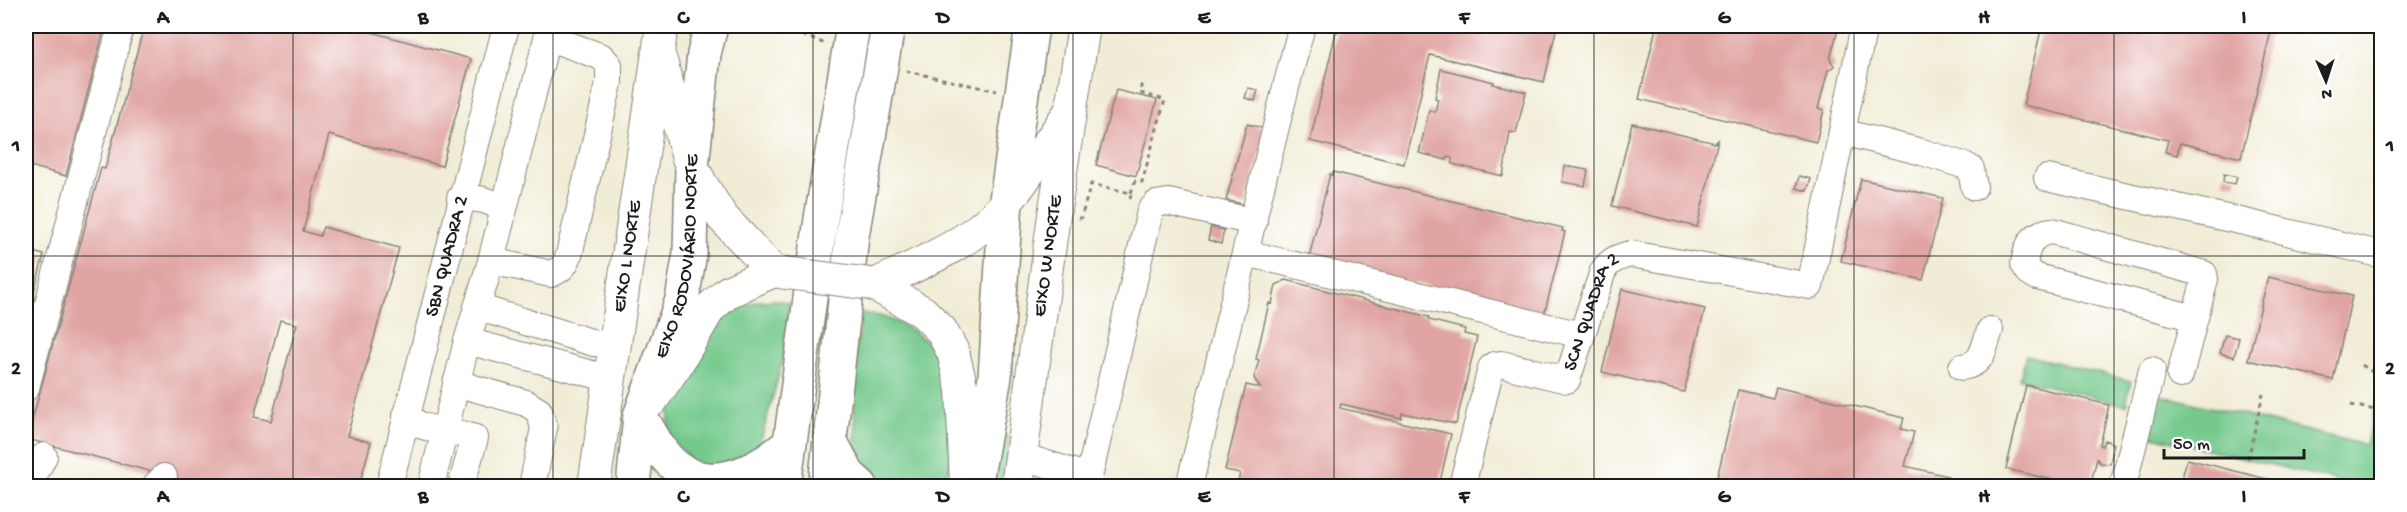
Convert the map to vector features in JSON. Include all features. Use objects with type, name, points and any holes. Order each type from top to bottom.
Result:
[{"type":"highway","name":"EIXO RODOVIÁRIO NORTE","points":[[633,486],[640,416],[682,300],[690,254],[692,167],[704,54],[711,26]]},
{"type":"highway","points":[[825,486],[852,236],[888,26]]},
{"type":"highway","points":[[967,485],[995,377],[1006,200],[1032,26]]},
{"type":"highway","points":[[784,486],[821,219],[851,39]]},
{"type":"highway","points":[[640,416],[663,454],[682,471],[704,479],[726,479],[752,470],[770,460],[789,444]]},
{"type":"highway","points":[[830,440],[848,474],[861,486]]},
{"type":"main road","name":"EIXO W NORTE","points":[[1017,486],[1054,215],[1071,110],[1079,31]]},
{"type":"main road","points":[[659,37],[692,167],[722,217],[779,272]]},
{"type":"main road","name":"EIXO L NORTE","points":[[594,486],[659,37]]},
{"type":"main road","points":[[873,285],[930,258],[967,237],[997,213],[1071,110]]},
{"type":"main road","points":[[640,416],[677,364],[710,308],[728,292],[779,272],[873,285],[923,312],[941,330],[953,352],[962,389],[967,485]]},
{"type":"street","points":[[26,388],[121,26]]},
{"type":"street","name":"SBN QUADRA 2","points":[[389,486],[460,198],[506,26]]},
{"type":"street","points":[[1189,486],[1254,222],[1278,113],[1302,26]]},
{"type":"street","name":"SCN QUADRA 2","points":[[1462,486],[1491,368],[1501,364],[1567,380],[1603,271],[1618,257],[1630,254],[1810,286],[1864,26]]},
{"type":"street","points":[[431,486],[466,341],[491,261],[549,31],[602,57],[609,65],[609,83],[569,255],[566,265],[551,274],[491,261]]},
{"type":"street","points":[[1842,132],[1922,152],[1966,166],[1971,169],[1974,187]]},
{"type":"street","points":[[470,163],[492,172],[513,175]]},
{"type":"street","points":[[2048,178],[2379,254]]},
{"type":"street","points":[[460,198],[484,199],[495,203],[503,211]]},
{"type":"street","points":[[1021,456],[1088,482],[1148,219],[1150,211],[1156,204],[1161,201],[1254,222]]},
{"type":"street","points":[[2180,375],[2195,318],[2205,279],[2201,272],[2052,231],[2035,236],[2031,241],[2024,264],[2029,272],[2037,277],[2195,318]]},
{"type":"street","points":[[1246,254],[1581,335]]},
{"type":"street","points":[[477,307],[594,343],[616,344]]},
{"type":"street","points":[[1962,367],[1972,366],[1979,361],[1990,330]]},
{"type":"street","points":[[466,341],[611,379]]},
{"type":"street","points":[[2122,486],[2152,370]]},
{"type":"street","points":[[456,383],[526,403],[539,411],[544,428],[532,486]]},
{"type":"street","points":[[406,416],[442,441]]},
{"type":"street","points":[[400,442],[420,443],[475,438],[461,486]]},
{"type":"street","points":[[29,486],[44,456]]},
{"type":"path","points":[[777,26],[851,39]]},
{"type":"path","points":[[881,66],[1002,92]]},
{"type":"path","points":[[1142,80],[1140,93],[1165,100],[1142,182],[1135,181],[1128,208],[1148,219]]},
{"type":"path","points":[[1054,215],[1081,218],[1091,184],[1131,193]]},
{"type":"path","points":[[2362,365],[2382,378]]},
{"type":"path","points":[[2248,459],[2263,394]]},
{"type":"path","points":[[2351,405],[2375,410]]},
{"type":"green space","points":[[777,300],[790,303],[783,359],[758,451],[702,471],[669,437],[668,426],[671,397],[692,342],[731,308]]},
{"type":"green space","points":[[862,313],[889,319],[913,331],[924,340],[941,362],[948,388],[952,451],[947,473],[936,486],[872,486],[856,457],[853,370]]},
{"type":"green space","points":[[2026,355],[2131,381],[2126,405],[2020,379]]},
{"type":"green space","points":[[2381,383],[2381,486],[2359,486],[2145,434],[2156,394],[2366,445]]},
{"type":"green space","points":[[1010,436],[1006,486],[986,486],[988,438]]},
{"type":"building","points":[[26,26],[105,26],[66,176],[26,165]]},
{"type":"building","points":[[144,26],[349,26],[471,59],[442,166],[329,135],[303,231],[320,236],[323,227],[399,248],[347,436],[371,442],[359,486],[206,486],[27,439],[101,168],[105,169]],"holes":[[[280,320],[297,324],[271,421],[254,417]]]},
{"type":"building","points":[[1340,26],[1557,26],[1544,82],[1430,55],[1404,164],[1310,141],[1336,32]]},
{"type":"building","points":[[1659,26],[1839,26],[1830,59],[1834,66],[1828,70],[1818,109],[1824,110],[1816,142],[1639,99],[1656,28]]},
{"type":"building","points":[[2042,26],[2249,26],[2271,31],[2241,158],[2180,143],[2177,155],[2165,152],[2168,140],[2023,105]]},
{"type":"building","points":[[1441,69],[1526,92],[1516,133],[1510,132],[1503,176],[1452,164],[1452,158],[1448,157],[1447,160],[1419,153],[1429,110],[1435,112],[1438,99],[1435,98]]},
{"type":"building","points":[[1248,88],[1258,90],[1255,101],[1245,98]]},
{"type":"building","points":[[1116,90],[1157,100],[1136,176],[1096,165]]},
{"type":"building","points":[[1632,123],[1715,143],[1718,140],[1697,227],[1612,206]]},
{"type":"building","points":[[1247,124],[1266,129],[1246,205],[1226,200]]},
{"type":"building","points":[[1565,166],[1588,170],[1585,186],[1562,182]]},
{"type":"building","points":[[1333,172],[1563,228],[1562,231],[1565,232],[1544,315],[1309,257],[1330,174],[1332,175]]},
{"type":"building","points":[[2224,174],[2237,177],[2235,184],[2223,182]]},
{"type":"building","points":[[1799,176],[1811,179],[1807,191],[1796,188]]},
{"type":"building","points":[[1861,179],[1943,198],[1923,280],[1841,261]]},
{"type":"building","points":[[1211,227],[1224,230],[1221,244],[1208,240]]},
{"type":"building","points":[[26,250],[44,255],[26,322]]},
{"type":"building","points":[[2268,277],[2352,296],[2333,380],[2248,360]]},
{"type":"building","points":[[1286,280],[1429,317],[1429,320],[1465,329],[1464,334],[1477,337],[1456,424],[1402,413],[1401,418],[1341,404],[1340,408],[1451,434],[1439,486],[1237,486],[1240,473],[1225,470],[1246,385],[1260,388],[1254,378],[1259,360],[1256,359],[1269,303],[1272,304],[1276,285]]},
{"type":"building","points":[[1622,289],[1705,309],[1684,392],[1602,372]]},
{"type":"building","points":[[2225,335],[2239,338],[2234,357],[2220,353]]},
{"type":"building","points":[[2026,385],[2109,405],[2100,445],[2102,446],[2105,440],[2114,444],[2110,464],[2100,463],[2097,459],[2090,486],[2080,486],[2006,469]]},
{"type":"building","points":[[1776,387],[1904,418],[1901,429],[1914,432],[1905,466],[1948,476],[1945,486],[1715,486],[1738,390],[1773,398]]},
{"type":"building","points":[[2187,459],[2295,486],[2180,486]]}]
